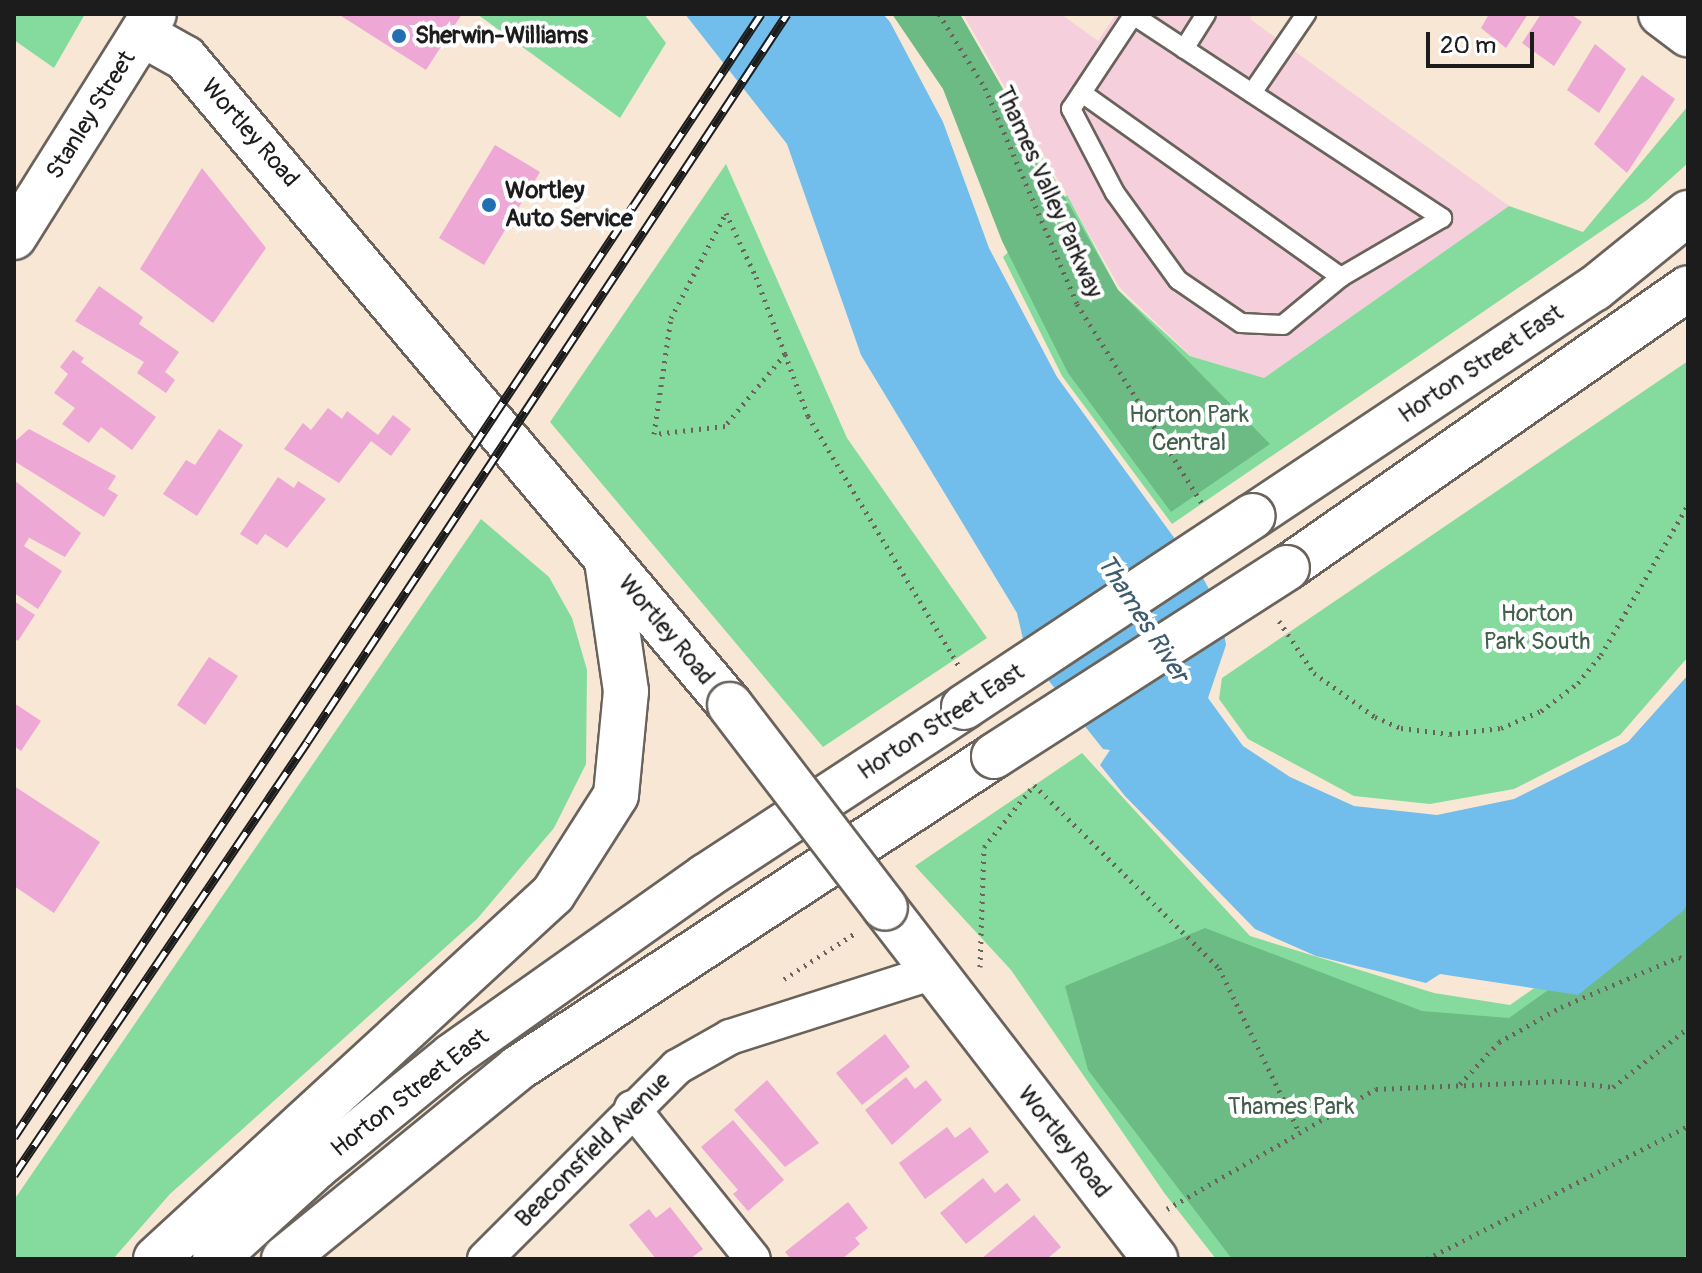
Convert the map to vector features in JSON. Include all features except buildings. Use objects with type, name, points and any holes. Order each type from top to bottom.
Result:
[{"type":"main road","points":[[1661,14],[1688,34]]},
{"type":"main road","name":"Stanley Street","points":[[14,237],[148,24]]},
{"type":"main road","name":"Wortley Road","points":[[148,24],[185,58],[730,705],[1155,1259]]},
{"type":"main road","name":"Horton Street East","points":[[215,1259],[316,1167],[452,1056],[963,689],[1253,516],[1594,289],[1688,213]]},
{"type":"main road","name":"Horton Street East","points":[[284,1259],[518,1068],[1010,764],[1287,568],[1600,355],[1688,288]]},
{"type":"main road","points":[[156,1259],[553,894],[616,795],[626,691],[607,560]]},
{"type":"street","name":"Beaconsfield Avenue","points":[[485,1259],[632,1108],[677,1067],[730,1037],[934,972]]},
{"type":"street","points":[[632,1108],[753,1259]]},
{"type":"lane","points":[[1133,14],[1184,49],[1442,218],[1341,277],[1283,325],[1241,323],[1178,280],[1115,193],[1071,109],[1133,14]]},
{"type":"lane","points":[[1184,49],[1206,14]]},
{"type":"lane","points":[[1252,93],[1306,14]]},
{"type":"lane","points":[[1082,93],[1341,277]]},
{"type":"path","name":"Thames Valley Parkway","points":[[939,14],[985,88],[1077,304],[1204,506]]},
{"type":"path","points":[[785,354],[725,426],[654,434],[671,318],[726,213],[785,354],[808,416],[963,689]]},
{"type":"path","points":[[1278,621],[1314,673],[1375,717],[1437,733],[1501,728],[1541,711],[1578,683],[1601,655],[1688,505]]},
{"type":"path","points":[[1010,764],[1219,968],[1300,1133]]},
{"type":"path","points":[[980,969],[984,847],[1034,785]]},
{"type":"path","points":[[784,979],[885,908]]},
{"type":"path","points":[[1459,1085],[1499,1042],[1561,1007],[1679,957],[1688,961]]},
{"type":"path","points":[[1166,1210],[1376,1089],[1560,1081],[1613,1087],[1688,1028]]},
{"type":"path","points":[[1427,1259],[1688,1126]]},
{"type":"shaded area","points":[[963,14],[1061,14],[1098,41],[1116,14],[1253,14],[1250,19],[1509,206],[1264,378],[1191,356],[1120,288]]},
{"type":"green space","points":[[14,14],[85,14],[54,68],[14,40]]},
{"type":"green space","points":[[477,14],[644,14],[666,43],[620,118]]},
{"type":"green space","points":[[892,14],[960,14],[1118,290],[1270,444],[1171,512],[1068,373],[1002,241],[943,89]]},
{"type":"green space","name":"Horton Park Central","points":[[1688,106],[1688,163],[1647,200],[1172,524],[1062,376],[1003,257],[1067,195],[1118,290],[1190,356],[1264,378],[1509,206],[1583,232]]},
{"type":"green space","points":[[726,164],[847,438],[987,638],[823,747],[550,422]]},
{"type":"green space","name":"Horton Park South","points":[[1688,361],[1688,657],[1620,735],[1514,789],[1430,804],[1354,796],[1248,739],[1219,699],[1222,678]]},
{"type":"green space","points":[[481,519],[549,577],[572,618],[587,670],[586,764],[554,828],[477,919],[170,1194],[113,1259],[14,1259],[14,1200]]},
{"type":"green space","name":"Thames Park","points":[[1082,753],[1250,936],[1434,993],[1510,1005],[1688,880],[1688,1259],[1216,1259],[1165,1194],[1011,970],[915,866]]},
{"type":"green space","name":"Thames Park","points":[[1688,890],[1688,1255],[1681,1259],[1232,1259],[1088,1070],[1065,986],[1205,928],[1422,1011],[1509,1018]]},
{"type":"water","name":"Thames River","points":[[685,14],[883,14],[890,22],[943,122],[989,248],[1057,377],[1202,576],[1220,610],[1226,645],[1208,698],[1243,746],[1290,777],[1354,806],[1437,815],[1514,799],[1628,742],[1688,675],[1688,903],[1683,911],[1578,995],[1440,974],[1426,983],[1316,956],[1255,929],[1125,796],[1100,765],[1110,750],[1103,749],[1026,652],[1017,613],[861,355],[787,144]]},
{"type":"railway","points":[[14,1137],[761,14]]},
{"type":"railway","points":[[14,1175],[307,742],[787,14]]},
{"type":"place","name":"Sherwin-Williams","points":[[399,36]]},
{"type":"place","name":"Wortley Auto Service","points":[[489,205]]}]
